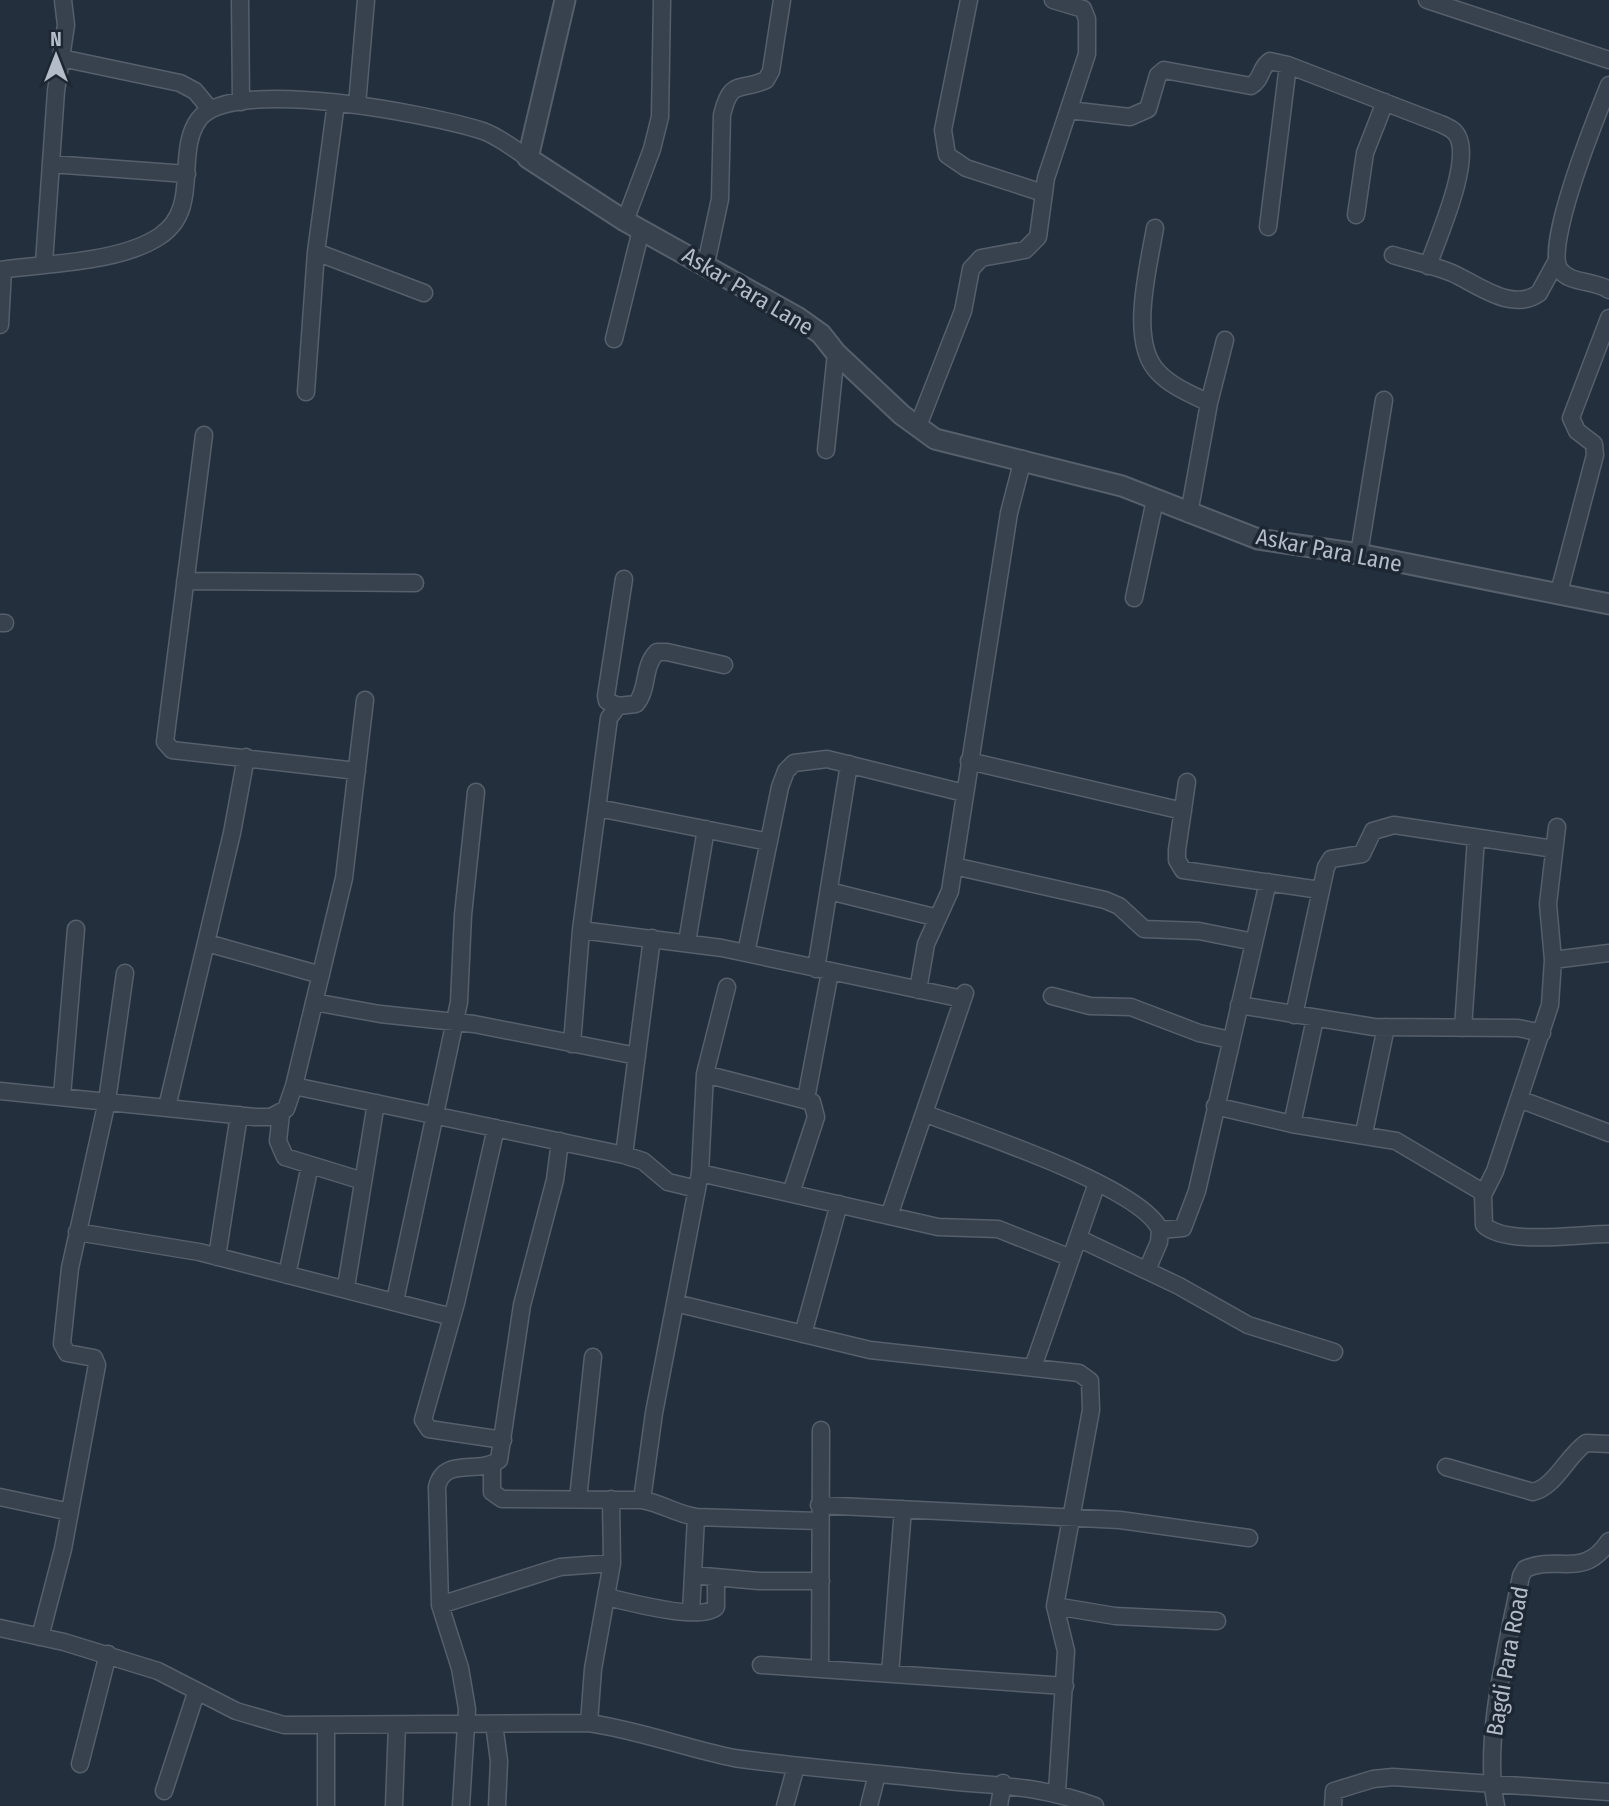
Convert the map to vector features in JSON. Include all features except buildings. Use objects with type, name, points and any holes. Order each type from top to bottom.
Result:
[{"type":"street","points":[[44,263],[51,164],[66,25],[64,0]]},
{"type":"street","points":[[240,0],[241,102]]},
{"type":"street","points":[[357,105],[366,0]]},
{"type":"street","points":[[528,158],[565,0]]},
{"type":"street","points":[[614,339],[633,225],[660,117],[662,0]]},
{"type":"street","points":[[706,264],[719,212],[722,115],[726,100],[731,89],[766,80],[771,71],[782,0]]},
{"type":"street","points":[[969,0],[943,130],[947,155],[966,168],[1043,192]]},
{"type":"street","points":[[918,426],[962,311],[971,269],[981,258],[1015,254],[1032,246],[1041,227],[1043,192],[1087,54],[1087,19],[1083,9],[1053,0]]},
{"type":"street","points":[[1433,1],[1609,60]]},
{"type":"street","points":[[0,325],[2,270],[82,259],[140,247],[161,235],[180,213],[191,139],[198,120],[210,109],[195,91],[180,83],[61,58]]},
{"type":"street","points":[[1069,110],[1113,118],[1142,114],[1148,109],[1158,75],[1164,70],[1242,87],[1258,83],[1265,64],[1270,61],[1288,65],[1454,130],[1461,147],[1454,189],[1429,265]]},
{"type":"street","points":[[1268,227],[1288,65]]},
{"type":"street","points":[[1609,85],[1567,205],[1555,252],[1556,262],[1566,276],[1599,284],[1609,290]]},
{"type":"street","name":"Askar Para Lane","points":[[210,109],[241,102],[304,100],[381,107],[485,132],[633,225],[797,317],[821,334],[835,353],[935,439],[1122,486],[1258,539],[1359,554],[1609,604]]},
{"type":"street","points":[[1356,215],[1365,153],[1385,102]]},
{"type":"street","points":[[306,392],[316,252],[336,103]]},
{"type":"street","points":[[51,164],[187,174]]},
{"type":"street","points":[[1155,228],[1143,310],[1146,351],[1156,371],[1174,386],[1209,403]]},
{"type":"street","points":[[316,252],[424,293]]},
{"type":"street","points":[[1393,255],[1451,273],[1480,289],[1518,299],[1539,293],[1556,262]]},
{"type":"street","points":[[1559,592],[1595,455],[1594,444],[1577,431],[1571,418],[1609,318]]},
{"type":"street","points":[[1189,514],[1209,403],[1225,340]]},
{"type":"street","points":[[827,450],[835,353]]},
{"type":"street","points":[[1359,554],[1384,400]]},
{"type":"street","points":[[204,435],[165,742],[172,750],[357,771]]},
{"type":"street","points":[[918,990],[926,944],[950,891],[1009,513],[1023,459]]},
{"type":"street","points":[[1134,598],[1155,500]]},
{"type":"street","points":[[624,579],[607,701],[618,706],[636,704],[641,699],[646,669],[657,652],[724,665]]},
{"type":"street","points":[[185,581],[415,583]]},
{"type":"street","points":[[363,1181],[285,1157],[278,1141],[281,1114],[294,1086],[344,878],[365,700]]},
{"type":"street","points":[[572,1044],[581,930],[609,718],[618,706]]},
{"type":"street","points":[[167,1107],[207,943],[246,757]]},
{"type":"street","points":[[746,953],[780,788],[786,771],[793,763],[827,759],[894,778],[964,793]]},
{"type":"street","points":[[969,761],[1183,811]]},
{"type":"street","points":[[806,1099],[823,971],[829,891],[849,764]]},
{"type":"street","points":[[1187,782],[1177,850],[1177,860],[1183,870],[1320,890]]},
{"type":"street","points":[[395,1301],[461,990],[463,915],[476,792]]},
{"type":"street","points":[[598,808],[769,842]]},
{"type":"street","points":[[1294,1015],[1326,867],[1331,859],[1362,853],[1373,831],[1384,826],[1555,849]]},
{"type":"street","points":[[1557,827],[1548,904],[1553,960],[1550,1005],[1495,1171],[1483,1195],[1484,1225],[1496,1233],[1544,1236],[1609,1234]]},
{"type":"street","points":[[687,942],[706,829]]},
{"type":"street","points":[[1462,1028],[1476,838]]},
{"type":"street","points":[[954,866],[1105,901],[1119,906],[1144,929],[1199,930],[1254,942]]},
{"type":"street","points":[[1160,1230],[1178,1230],[1188,1222],[1268,883]]},
{"type":"street","points":[[829,891],[938,918]]},
{"type":"street","points":[[62,1097],[76,929]]},
{"type":"street","points":[[581,930],[687,942],[918,990],[964,996],[926,1114],[889,1216]]},
{"type":"street","points":[[624,1155],[652,938]]},
{"type":"street","points":[[207,943],[321,975]]},
{"type":"street","points":[[1553,960],[1609,953]]},
{"type":"street","points":[[40,1637],[56,1581],[97,1365],[94,1358],[67,1353],[62,1348],[77,1232],[107,1101],[125,974]]},
{"type":"street","points":[[642,1500],[646,1456],[698,1181],[705,1074],[727,987]]},
{"type":"street","points":[[1052,996],[1090,1006],[1131,1007],[1199,1033],[1230,1040]]},
{"type":"street","points":[[314,1002],[380,1014],[455,1020],[637,1056]]},
{"type":"street","points":[[1239,1005],[1315,1019],[1386,1027],[1518,1028],[1542,1033]]},
{"type":"street","points":[[1292,1124],[1315,1019]]},
{"type":"street","points":[[1364,1133],[1386,1027]]},
{"type":"street","points":[[705,1074],[806,1099],[816,1108],[816,1116],[791,1194]]},
{"type":"street","points":[[294,1086],[624,1155],[643,1161],[668,1182],[698,1181],[791,1194],[949,1228],[998,1229],[1071,1258]]},
{"type":"street","points":[[0,1091],[239,1115],[281,1114]]},
{"type":"street","points":[[1519,1099],[1609,1133]]},
{"type":"street","points":[[346,1287],[376,1103]]},
{"type":"street","points":[[1215,1106],[1292,1124],[1396,1140],[1483,1195]]},
{"type":"street","points":[[926,1114],[1097,1183],[1144,1211],[1160,1230],[1159,1242],[1147,1270]]},
{"type":"street","points":[[217,1257],[239,1115]]},
{"type":"street","points":[[496,1128],[452,1317],[425,1412],[425,1426],[448,1433],[503,1440]]},
{"type":"street","points":[[461,1806],[467,1723],[464,1681],[440,1605],[439,1476],[447,1470],[492,1465],[499,1460],[511,1366],[530,1268],[555,1180],[560,1141]]},
{"type":"street","points":[[287,1275],[310,1165]]},
{"type":"street","points":[[1033,1367],[1097,1183]]},
{"type":"street","points":[[803,1334],[839,1204]]},
{"type":"street","points":[[77,1232],[173,1246],[346,1287],[452,1317]]},
{"type":"street","points":[[1078,1238],[1147,1270],[1248,1325],[1334,1352]]},
{"type":"street","points":[[675,1303],[870,1350],[1033,1367],[1085,1376],[1092,1387],[1086,1442],[1055,1606],[1055,1616],[1065,1638],[1065,1686],[1057,1792]]},
{"type":"street","points":[[578,1499],[593,1357]]},
{"type":"street","points":[[820,1669],[821,1430]]},
{"type":"street","points":[[1446,1467],[1533,1492],[1547,1486],[1565,1462],[1586,1443],[1596,1441],[1609,1444]]},
{"type":"street","points":[[492,1465],[492,1492],[495,1497],[642,1500],[659,1502],[684,1515],[696,1517],[903,1508],[1153,1523],[1249,1538]]},
{"type":"street","points":[[0,1497],[70,1512]]},
{"type":"street","points":[[589,1723],[593,1669],[612,1563],[611,1499]]},
{"type":"street","points":[[890,1674],[903,1508]]},
{"type":"street","points":[[691,1612],[696,1517]]},
{"type":"street","name":"Bagdi Para Road","points":[[1496,1806],[1492,1782],[1494,1729],[1525,1569],[1535,1564],[1582,1564],[1592,1559],[1609,1541]]},
{"type":"street","points":[[440,1605],[560,1567],[612,1563]]},
{"type":"street","points":[[693,1575],[821,1581]]},
{"type":"street","points":[[607,1597],[644,1606],[711,1612],[716,1607],[716,1577]]},
{"type":"street","points":[[1055,1606],[1115,1616],[1217,1621]]},
{"type":"street","points":[[0,1628],[107,1654],[158,1671],[196,1693],[236,1711],[284,1726],[589,1723],[624,1728],[700,1751],[796,1766],[1003,1783],[1057,1792],[1095,1806]]},
{"type":"street","points":[[80,1764],[107,1654]]},
{"type":"street","points":[[761,1665],[1065,1686]]},
{"type":"street","points":[[164,1791],[196,1693]]},
{"type":"street","points":[[494,1724],[499,1762],[497,1806]]},
{"type":"street","points":[[394,1806],[397,1725]]},
{"type":"street","points":[[326,1726],[326,1806]]},
{"type":"street","points":[[785,1806],[796,1766]]},
{"type":"street","points":[[869,1806],[877,1773]]},
{"type":"street","points":[[1333,1806],[1334,1791],[1373,1779],[1492,1782],[1609,1792]]},
{"type":"street","points":[[999,1806],[1003,1783]]}]
